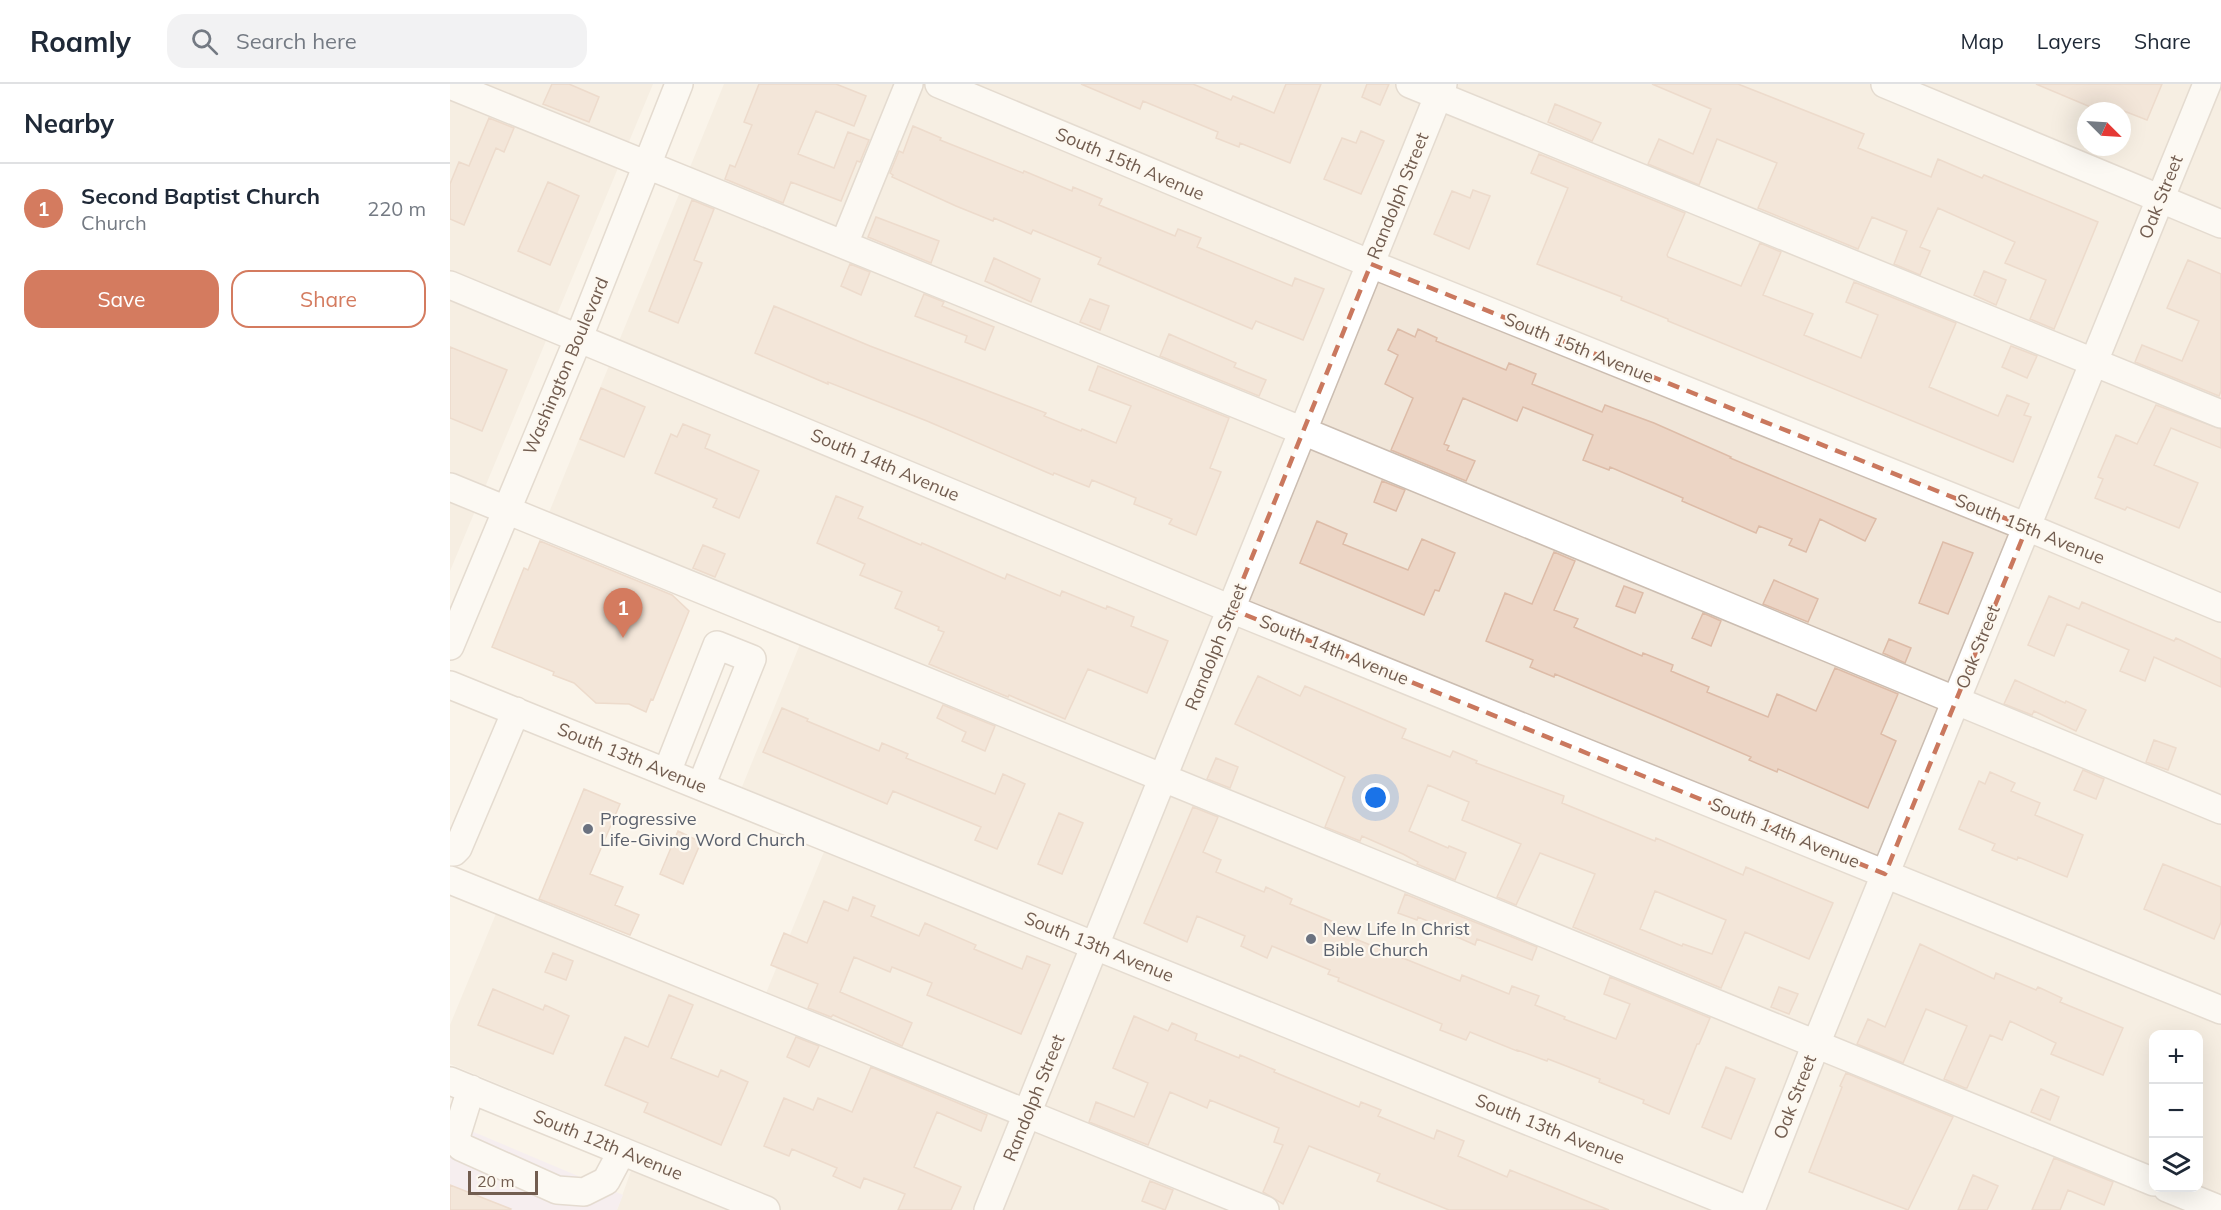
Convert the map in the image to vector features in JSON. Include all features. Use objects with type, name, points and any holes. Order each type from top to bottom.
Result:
[{"type":"street","name":"Washington Boulevard","points":[[450,646],[579,338],[679,84]]},
{"type":"street","points":[[844,244],[909,84]]},
{"type":"street","name":"South 15th Avenue","points":[[939,84],[1371,264],[2027,527],[2221,608]]},
{"type":"street","points":[[1410,84],[1441,90],[2221,414]]},
{"type":"street","points":[[1885,84],[2221,224]]},
{"type":"street","name":"Oak Street","points":[[1750,1210],[2206,84]]},
{"type":"street","points":[[453,85],[1303,431],[2221,810]]},
{"type":"street","name":"Randolph Street","points":[[988,1210],[1441,90]]},
{"type":"street","name":"South 14th Avenue","points":[[450,285],[1231,609],[2221,1010]]},
{"type":"street","points":[[450,487],[2149,1180]]},
{"type":"street","points":[[667,772],[717,645],[753,659],[701,786]]},
{"type":"street","name":"South 13th Avenue","points":[[450,685],[1750,1210]]},
{"type":"street","points":[[450,852],[458,848],[516,711]]},
{"type":"street","points":[[450,880],[1266,1210]]},
{"type":"street","points":[[460,1085],[456,1137],[460,1147],[556,1190],[584,1192],[606,1181],[622,1151]]},
{"type":"street","name":"South 12th Avenue","points":[[460,1085],[766,1210]]},
{"type":"street","points":[[2177,1192],[2221,1210]]},
{"type":"highlighted area","points":[[1371,264],[2027,527],[1885,874],[1231,609]]},
{"type":"shaded area","points":[[450,84],[653,84],[450,571]]},
{"type":"shaded area","points":[[724,84],[2221,84],[2221,1210],[617,1210],[641,1143],[450,1064],[450,1025],[505,892],[764,998],[835,825],[742,787],[807,627],[546,520]]},
{"type":"shaded area","points":[[450,1122],[623,1195],[617,1210],[450,1210]]},
{"type":"building","points":[[552,84],[569,84],[599,97],[589,122],[543,104]]},
{"type":"building","points":[[759,84],[836,84],[866,96],[854,126],[816,111],[798,154],[834,168],[848,132],[869,140],[860,162],[857,161],[841,201],[791,182],[783,203],[725,179],[730,165],[735,167],[752,125],[744,122]]},
{"type":"building","points":[[1081,84],[1193,84],[1231,100],[1233,96],[1274,113],[1286,84],[1321,84],[1290,163],[1240,143],[1239,147],[1216,138],[1218,132],[1143,101],[1140,109]]},
{"type":"building","points":[[1367,84],[1389,84],[1380,105],[1362,97]]},
{"type":"building","points":[[1652,84],[1738,84],[1864,134],[1858,148],[1931,177],[1938,159],[1982,178],[1984,175],[2098,222],[2054,329],[2030,319],[2046,280],[2005,263],[2015,242],[1938,208],[1920,247],[1930,251],[1920,275],[1894,264],[1907,231],[1872,217],[1858,249],[1758,208],[1777,163],[1717,139],[1699,185],[1648,164],[1659,139],[1693,154],[1711,109]]},
{"type":"building","points":[[2036,84],[2162,84],[2147,120],[2131,114],[2131,102],[2079,102]]},
{"type":"building","points":[[1555,104],[1601,123],[1592,141],[1548,122]]},
{"type":"building","points":[[489,118],[514,128],[504,152],[496,148],[464,225],[450,219],[450,184],[459,162],[469,166]]},
{"type":"building","points":[[913,126],[941,138],[940,140],[1023,173],[1024,171],[1072,191],[1073,187],[1102,199],[1099,205],[1175,236],[1178,229],[1201,238],[1197,247],[1292,286],[1295,278],[1324,289],[1303,340],[1256,321],[1252,329],[1098,264],[1101,258],[1033,230],[1031,234],[994,218],[993,221],[892,177],[890,173],[899,151],[903,153]]},
{"type":"building","points":[[1361,131],[1384,141],[1361,194],[1324,179],[1342,138],[1356,143]]},
{"type":"building","points":[[1539,154],[1685,213],[1668,257],[1741,286],[1760,243],[1781,252],[1763,295],[1813,314],[1804,335],[1861,358],[1878,315],[1846,302],[1854,282],[1956,323],[1929,387],[1998,416],[2007,395],[2029,404],[2024,415],[2031,417],[2013,462],[1668,321],[1668,319],[1621,300],[1622,297],[1537,264],[1568,188],[1531,173]]},
{"type":"building","points":[[548,182],[579,196],[550,265],[518,251]]},
{"type":"building","points":[[1473,190],[1490,196],[1469,249],[1434,234],[1452,191],[1470,198]]},
{"type":"building","points":[[692,200],[714,209],[694,260],[702,263],[678,323],[649,311]]},
{"type":"building","points":[[876,217],[939,241],[931,263],[868,237]]},
{"type":"building","points":[[994,258],[1040,279],[1031,302],[985,281]]},
{"type":"building","points":[[2188,260],[2221,274],[2221,391],[2219,396],[2135,362],[2142,345],[2182,361],[2199,321],[2167,308]]},
{"type":"building","points":[[850,264],[870,272],[861,295],[841,286]]},
{"type":"building","points":[[1984,271],[2006,280],[1996,305],[1974,295]]},
{"type":"building","points":[[924,294],[944,302],[942,306],[994,327],[985,350],[965,342],[967,336],[915,316]]},
{"type":"building","points":[[1090,299],[1109,306],[1100,330],[1080,322]]},
{"type":"building","points":[[774,306],[870,346],[1046,413],[1044,416],[1081,431],[1082,429],[1116,443],[1131,406],[1089,390],[1098,366],[1229,418],[1210,468],[1221,472],[1196,535],[1169,524],[1172,519],[1134,504],[1136,498],[1092,480],[1089,487],[1054,473],[1053,475],[927,421],[828,382],[828,384],[755,353]]},
{"type":"building","points":[[1398,329],[1415,337],[1418,329],[1437,338],[1436,341],[1506,370],[1509,363],[1536,374],[1532,384],[1602,412],[1605,405],[1654,423],[1730,458],[1876,519],[1865,541],[1820,519],[1806,552],[1789,545],[1792,539],[1759,526],[1756,533],[1682,501],[1683,498],[1610,467],[1609,470],[1583,460],[1593,435],[1523,407],[1517,421],[1463,398],[1444,444],[1449,446],[1447,450],[1475,461],[1466,481],[1391,450],[1413,398],[1385,384],[1398,355],[1388,350]]},
{"type":"building","points":[[1169,334],[1236,363],[1234,367],[1266,380],[1259,396],[1160,356]]},
{"type":"building","points":[[2011,346],[2037,356],[2027,378],[2002,367]]},
{"type":"building","points":[[450,347],[507,370],[482,431],[450,418]]},
{"type":"building","points":[[601,388],[645,407],[624,457],[580,439]]},
{"type":"building","points":[[2156,405],[2221,429],[2221,448],[2171,428],[2154,465],[2198,483],[2179,528],[2127,507],[2125,510],[2095,498],[2103,479],[2098,477],[2116,435],[2137,444]]},
{"type":"building","points":[[683,424],[710,435],[705,448],[759,471],[739,518],[713,507],[717,499],[655,473],[671,434],[677,437]]},
{"type":"building","points":[[1382,481],[1405,490],[1396,511],[1374,502]]},
{"type":"building","points":[[836,496],[863,507],[858,518],[921,545],[922,543],[1005,579],[1007,574],[1060,596],[1062,591],[1106,609],[1107,606],[1134,617],[1131,626],[1168,641],[1147,693],[1088,669],[1065,719],[929,664],[944,632],[938,630],[939,627],[895,608],[902,592],[860,575],[865,564],[817,543]]},
{"type":"building","points":[[1317,521],[1347,534],[1343,544],[1408,570],[1422,539],[1455,553],[1439,591],[1435,590],[1424,615],[1300,563]]},
{"type":"building","points":[[540,541],[672,595],[689,611],[646,712],[629,704],[596,703],[574,683],[553,675],[554,672],[492,647],[524,568],[528,570]]},
{"type":"building","points":[[1943,542],[1973,553],[1948,614],[1919,603]]},
{"type":"building","points":[[703,545],[725,554],[715,577],[693,568]]},
{"type":"building","points":[[1554,552],[1575,561],[1554,610],[1578,619],[1574,627],[1642,656],[1643,653],[1673,665],[1671,671],[1709,687],[1707,692],[1768,717],[1777,694],[1816,711],[1835,668],[1898,694],[1881,734],[1896,741],[1868,808],[1778,769],[1777,772],[1749,760],[1751,757],[1555,674],[1554,677],[1530,667],[1533,660],[1486,641],[1505,593],[1532,604]]},
{"type":"building","points":[[1774,580],[1818,599],[1808,622],[1763,604]]},
{"type":"building","points":[[1624,586],[1643,593],[1635,613],[1616,606]]},
{"type":"building","points":[[2049,596],[2079,609],[2082,602],[2174,641],[2176,638],[2221,659],[2221,687],[2154,657],[2145,681],[2120,671],[2129,650],[2067,624],[2054,656],[2028,645]]},
{"type":"building","points":[[1703,613],[1721,621],[1711,646],[1692,638]]},
{"type":"building","points":[[1889,639],[1911,648],[1905,663],[1883,653]]},
{"type":"building","points":[[1258,676],[1300,696],[1305,686],[1406,729],[1402,738],[1450,757],[1453,751],[1477,761],[1476,763],[1564,796],[1562,803],[1655,841],[1656,838],[1743,875],[1746,867],[1833,903],[1809,959],[1745,932],[1721,988],[1573,927],[1595,874],[1540,853],[1516,905],[1497,897],[1521,844],[1462,820],[1469,802],[1428,785],[1409,831],[1448,848],[1449,846],[1466,853],[1455,880],[1362,836],[1360,841],[1325,827],[1345,777],[1235,724]],"holes":[[[1655,891],[1726,920],[1712,954],[1683,944],[1682,946],[1640,929]]]},
{"type":"building","points":[[2015,680],[2086,710],[2076,731],[2034,711],[2032,715],[2004,704]]},
{"type":"building","points":[[943,705],[995,726],[985,751],[962,741],[966,732],[937,718]]},
{"type":"building","points":[[782,708],[879,751],[882,743],[908,754],[906,758],[995,794],[1003,774],[1025,784],[997,849],[975,840],[981,827],[893,791],[887,804],[763,752]]},
{"type":"building","points":[[2154,740],[2176,748],[2168,770],[2146,762]]},
{"type":"building","points":[[1216,758],[1238,767],[1230,788],[1207,779]]},
{"type":"building","points":[[2083,770],[2104,779],[2096,799],[2074,790]]},
{"type":"building","points":[[1990,772],[2015,783],[2011,791],[2040,803],[2035,815],[2083,835],[2067,877],[2018,857],[2017,860],[1992,850],[1995,844],[1959,829],[1979,781],[1985,784]]},
{"type":"building","points":[[584,789],[620,804],[590,874],[623,887],[615,905],[639,915],[630,935],[539,899]]},
{"type":"building","points":[[1193,807],[1218,817],[1203,852],[1221,860],[1216,872],[1264,892],[1266,887],[1292,899],[1290,904],[1336,923],[1333,930],[1460,981],[1462,975],[1509,994],[1512,986],[1539,996],[1535,1005],[1616,1039],[1630,1004],[1604,994],[1610,977],[1710,1018],[1669,1114],[1643,1103],[1644,1100],[1599,1082],[1600,1079],[1548,1059],[1547,1061],[1517,1051],[1470,1032],[1466,1040],[1440,1030],[1442,1024],[1338,981],[1339,978],[1328,974],[1330,970],[1272,946],[1267,958],[1241,946],[1245,936],[1197,916],[1187,942],[1144,923]]},
{"type":"building","points":[[1059,813],[1083,823],[1062,874],[1038,864]]},
{"type":"building","points":[[678,831],[701,842],[683,884],[660,874]]},
{"type":"building","points":[[2163,864],[2221,887],[2221,922],[2214,939],[2144,909]]},
{"type":"building","points":[[1405,894],[1537,947],[1532,960],[1477,939],[1475,945],[1455,936],[1456,933],[1418,917],[1417,920],[1398,913]]},
{"type":"building","points":[[853,897],[875,906],[871,916],[919,936],[925,923],[976,945],[974,949],[1022,969],[1027,956],[1050,965],[1021,1034],[927,995],[932,983],[892,967],[890,972],[854,957],[840,992],[912,1023],[902,1046],[833,1015],[831,1017],[808,1008],[818,984],[771,965],[784,933],[807,943],[824,901],[848,911]]},
{"type":"building","points":[[1920,944],[1994,979],[1996,973],[2036,990],[2038,987],[2062,998],[2060,1002],[2123,1028],[2103,1075],[2051,1054],[2056,1043],[2010,1021],[2002,1040],[1990,1035],[1967,1088],[1965,1088],[1944,1079],[1967,1026],[1926,1009],[1903,1063],[1857,1044],[1868,1019],[1885,1027]]},
{"type":"building","points":[[553,953],[573,961],[566,980],[545,972]]},
{"type":"building","points":[[1779,987],[1798,994],[1789,1014],[1771,1007]]},
{"type":"building","points":[[493,989],[543,1010],[545,1005],[569,1016],[553,1054],[478,1025]]},
{"type":"building","points":[[669,995],[693,1005],[671,1058],[718,1077],[721,1070],[748,1082],[721,1145],[644,1112],[648,1103],[605,1085],[625,1037],[648,1047]]},
{"type":"building","points":[[1134,1016],[1168,1031],[1172,1023],[1197,1034],[1195,1040],[1239,1058],[1240,1055],[1275,1070],[1274,1072],[1359,1107],[1361,1102],[1381,1110],[1378,1116],[1434,1139],[1437,1130],[1464,1141],[1458,1156],[1507,1177],[1510,1170],[1609,1210],[1449,1210],[1377,1181],[1380,1174],[1309,1146],[1283,1204],[1263,1192],[1283,1145],[1274,1142],[1279,1128],[1210,1100],[1207,1108],[1170,1092],[1148,1145],[1089,1122],[1096,1102],[1134,1117],[1148,1083],[1113,1068]]},
{"type":"building","points":[[796,1037],[819,1046],[809,1067],[787,1057]]},
{"type":"building","points":[[871,1067],[987,1115],[981,1131],[937,1112],[914,1167],[961,1187],[951,1210],[898,1210],[905,1194],[864,1178],[860,1188],[833,1176],[837,1168],[792,1149],[789,1156],[764,1146],[784,1098],[813,1110],[818,1098],[852,1112]]},
{"type":"building","points":[[1726,1067],[1755,1079],[1731,1139],[1702,1127]]},
{"type":"building","points":[[1846,1073],[1953,1117],[1908,1210],[1809,1172]]},
{"type":"building","points":[[2041,1089],[2059,1097],[2050,1120],[2031,1112]]},
{"type":"building","points":[[2054,1158],[2113,1182],[2104,1205],[2068,1190],[2060,1210],[2032,1210]]},
{"type":"building","points":[[1973,1175],[1998,1186],[1987,1210],[1958,1210]]},
{"type":"building","points":[[1150,1181],[1173,1190],[1165,1210],[1142,1201]]},
{"type":"building","points":[[450,1185],[511,1209],[450,1210]]},
{"type":"place","name":"Second Baptist Church","points":[[623,638]]},
{"type":"place","name":"Progressive Life-Giving Word Church","points":[[588,829]]},
{"type":"place","name":"New Life In Christ Bible Church","points":[[1311,939]]}]
